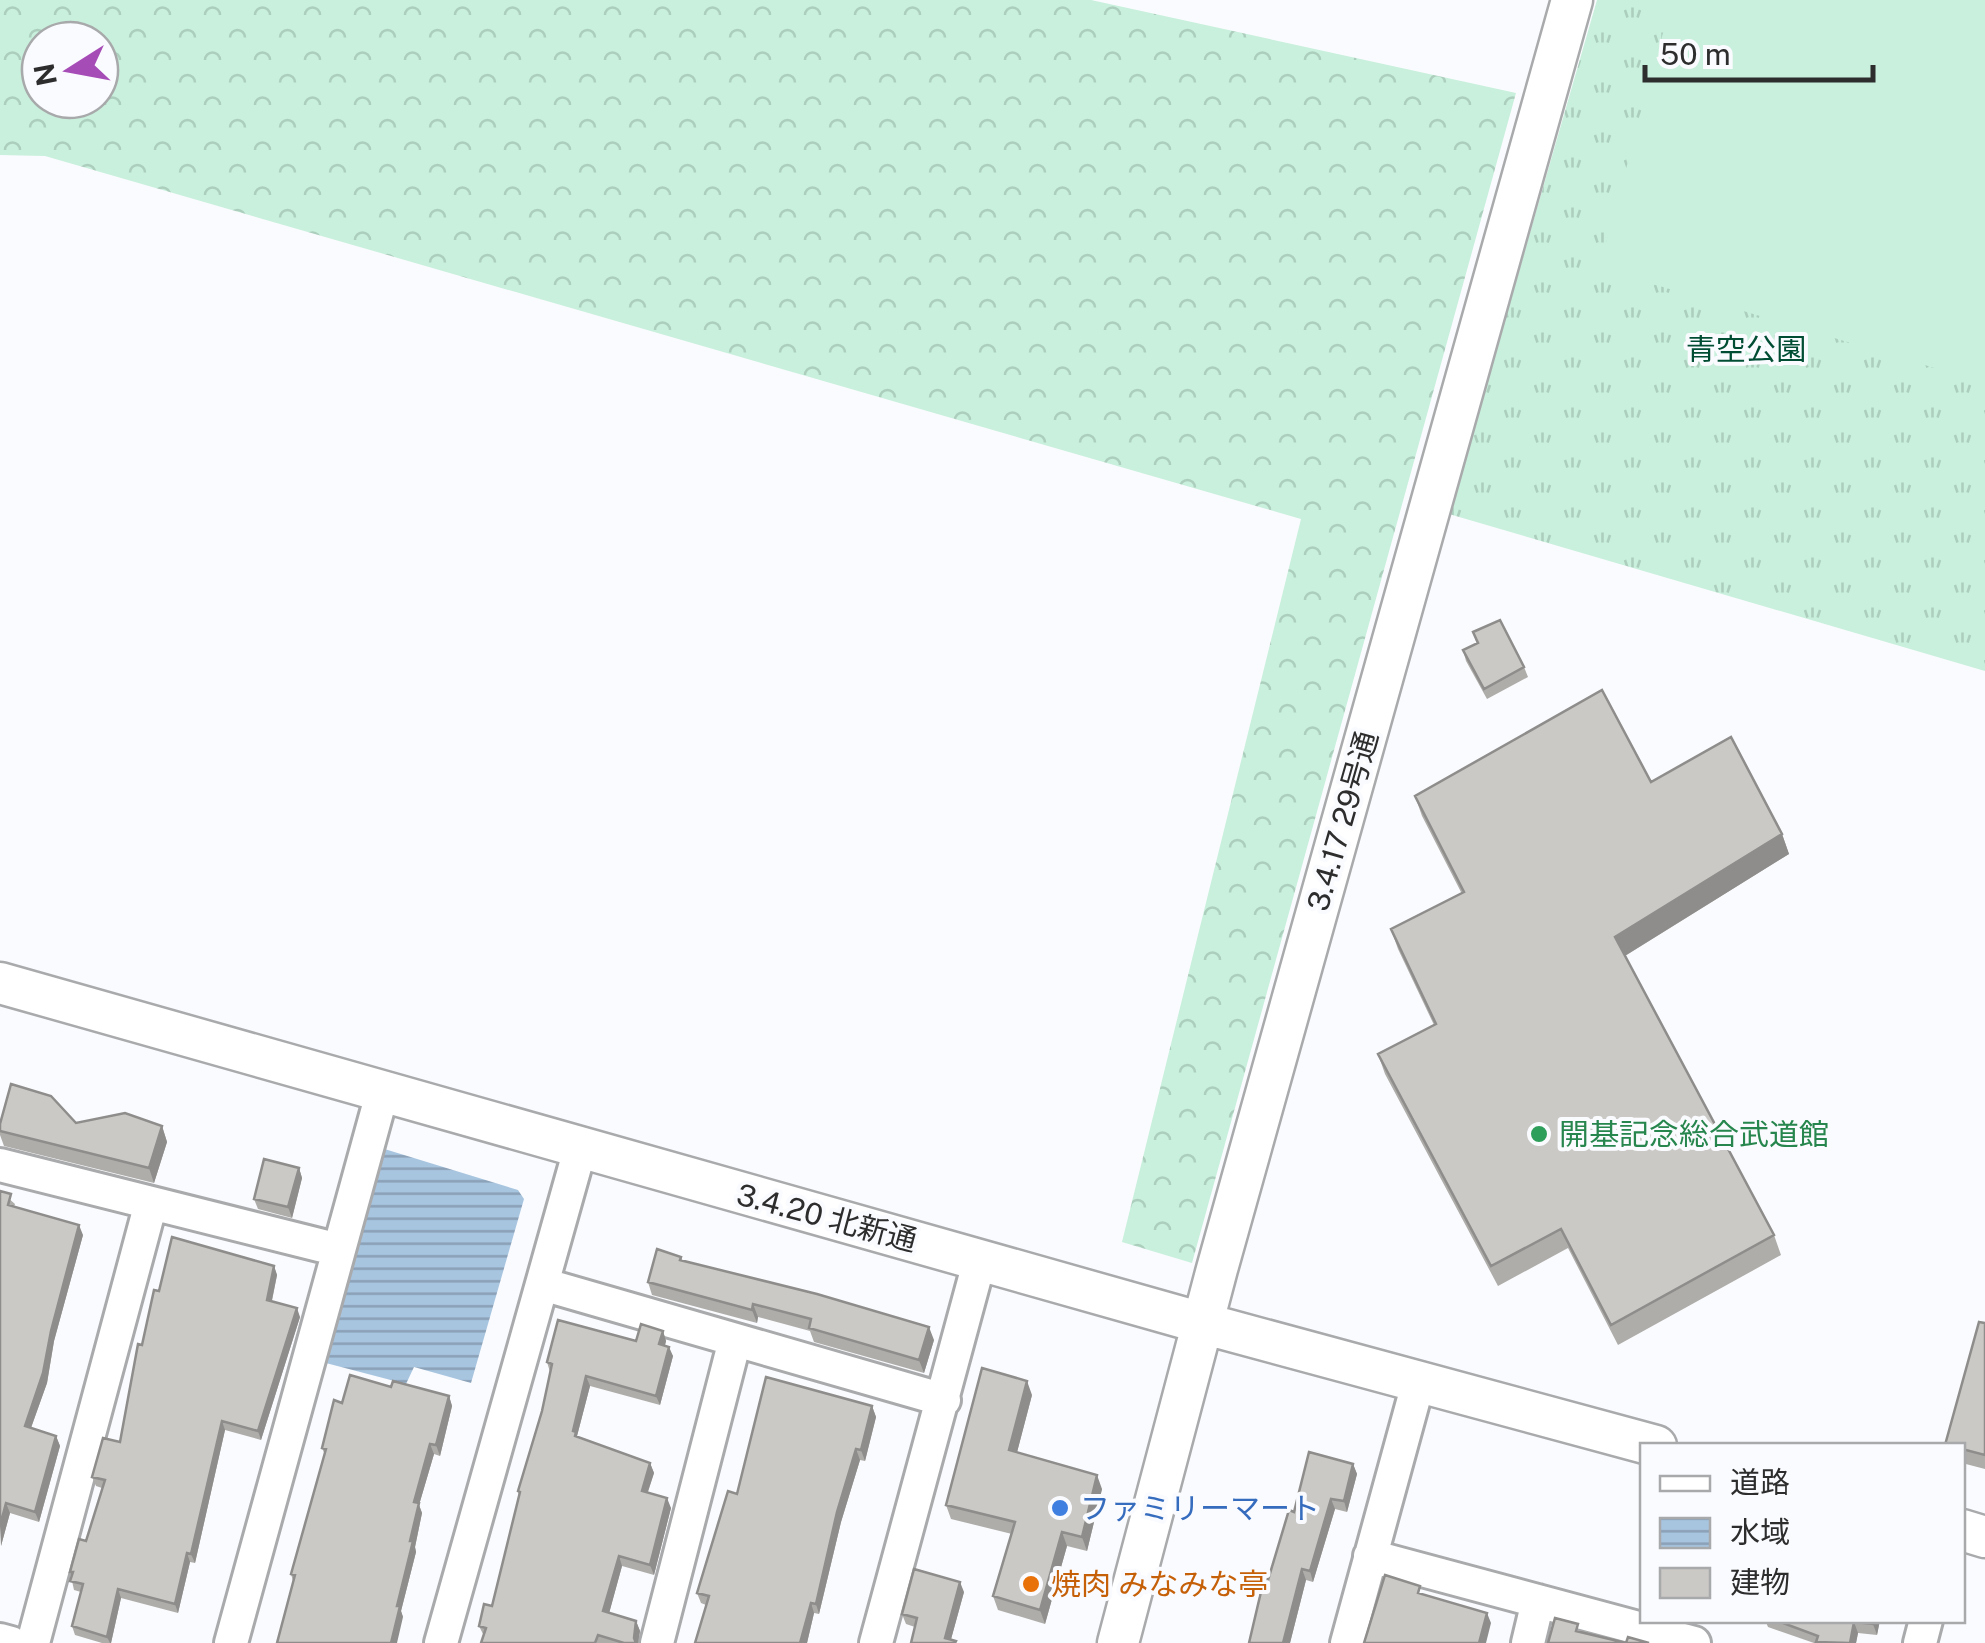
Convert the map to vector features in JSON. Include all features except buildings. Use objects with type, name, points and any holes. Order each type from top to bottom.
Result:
[{"type":"street","name":"3.4.17 29号通","points":[[1118,1643],[1202,1323],[1572,0]]},
{"type":"street","name":"3.4.20 北新通","points":[[0,983],[1202,1323],[1645,1443]]},
{"type":"street","points":[[230,1643],[382,1090]]},
{"type":"street","points":[[441,1643],[580,1149]]},
{"type":"street","points":[[0,1166],[339,1250]]},
{"type":"street","points":[[33,1643],[151,1203]]},
{"type":"street","points":[[876,1643],[980,1258]]},
{"type":"street","points":[[542,1284],[944,1400]]},
{"type":"street","points":[[658,1643],[735,1340]]},
{"type":"street","points":[[1346,1643],[1419,1380]]},
{"type":"street","points":[[1370,1556],[1694,1643]]},
{"type":"street","points":[[1528,1643],[1538,1601]]},
{"type":"street","points":[[0,1640],[11,1643]]},
{"type":"green space","points":[[0,0],[1091,0],[1516,93],[1192,1263],[1122,1242],[1301,519],[45,156],[0,155]]},
{"type":"green space","name":"青空公園","points":[[1597,0],[1985,0],[1985,671],[1449,514]]},
{"type":"green space","points":[[1672,0],[1985,0],[1985,383],[1599,268]]},
{"type":"water","points":[[378,1147],[518,1190],[524,1199],[471,1383],[414,1367],[406,1384],[322,1362]]},
{"type":"place","name":"開基記念総合武道館","points":[[1539,1134]]},
{"type":"place","name":"ファミリーマート","points":[[1060,1508]]},
{"type":"place","name":"焼肉 みなみな亭","points":[[1031,1584]]}]
